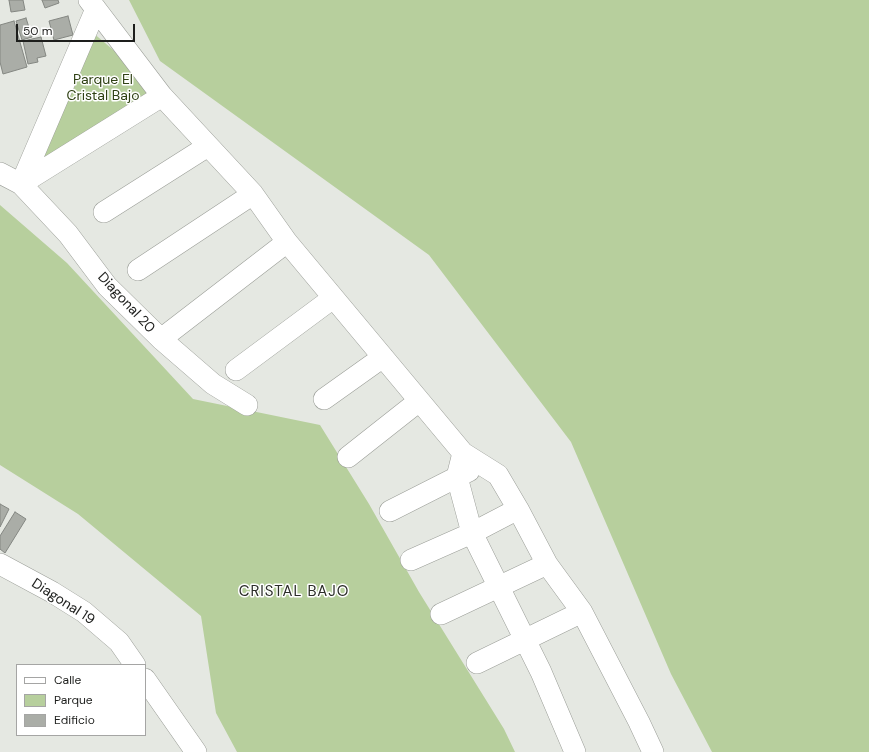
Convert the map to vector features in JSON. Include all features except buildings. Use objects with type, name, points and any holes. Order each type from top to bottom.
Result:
[{"type":"street","points":[[92,4],[162,96],[253,194],[288,242],[333,298],[463,453],[498,475],[547,564],[582,612],[636,715],[653,752]]},
{"type":"street","points":[[21,184],[92,4]]},
{"type":"street","points":[[21,184],[162,96]]},
{"type":"street","points":[[104,212],[208,146]]},
{"type":"street","name":"Diagonal 20","points":[[0,173],[21,184],[68,234],[107,286],[161,339],[213,384],[247,405]]},
{"type":"street","points":[[138,270],[253,194]]},
{"type":"street","points":[[161,339],[288,242]]},
{"type":"street","points":[[236,370],[333,298]]},
{"type":"street","points":[[324,399],[383,356]]},
{"type":"street","points":[[348,457],[419,401]]},
{"type":"street","points":[[463,453],[456,477],[472,533],[541,672],[575,752]]},
{"type":"street","points":[[390,511],[482,464]]},
{"type":"street","points":[[411,560],[472,533],[518,509]]},
{"type":"street","name":"Diagonal 19","points":[[0,564],[52,592],[84,612],[119,642],[134,664]]},
{"type":"street","points":[[441,614],[547,564]]},
{"type":"street","points":[[477,663],[582,612]]},
{"type":"street","points":[[146,680],[196,752]]},
{"type":"green space","points":[[129,0],[869,0],[869,752],[712,752],[671,674],[571,442],[429,255],[160,61]]},
{"type":"green space","name":"Parque El Cristal Bajo","points":[[92,32],[124,59],[151,98],[44,160],[46,146]]},
{"type":"green space","points":[[0,205],[67,263],[193,399],[320,425],[369,504],[419,592],[504,729],[515,752],[237,752],[216,713],[201,616],[78,514],[0,465]]},
{"type":"district","name":"CRISTAL BAJO","points":[[294,592]]}]
